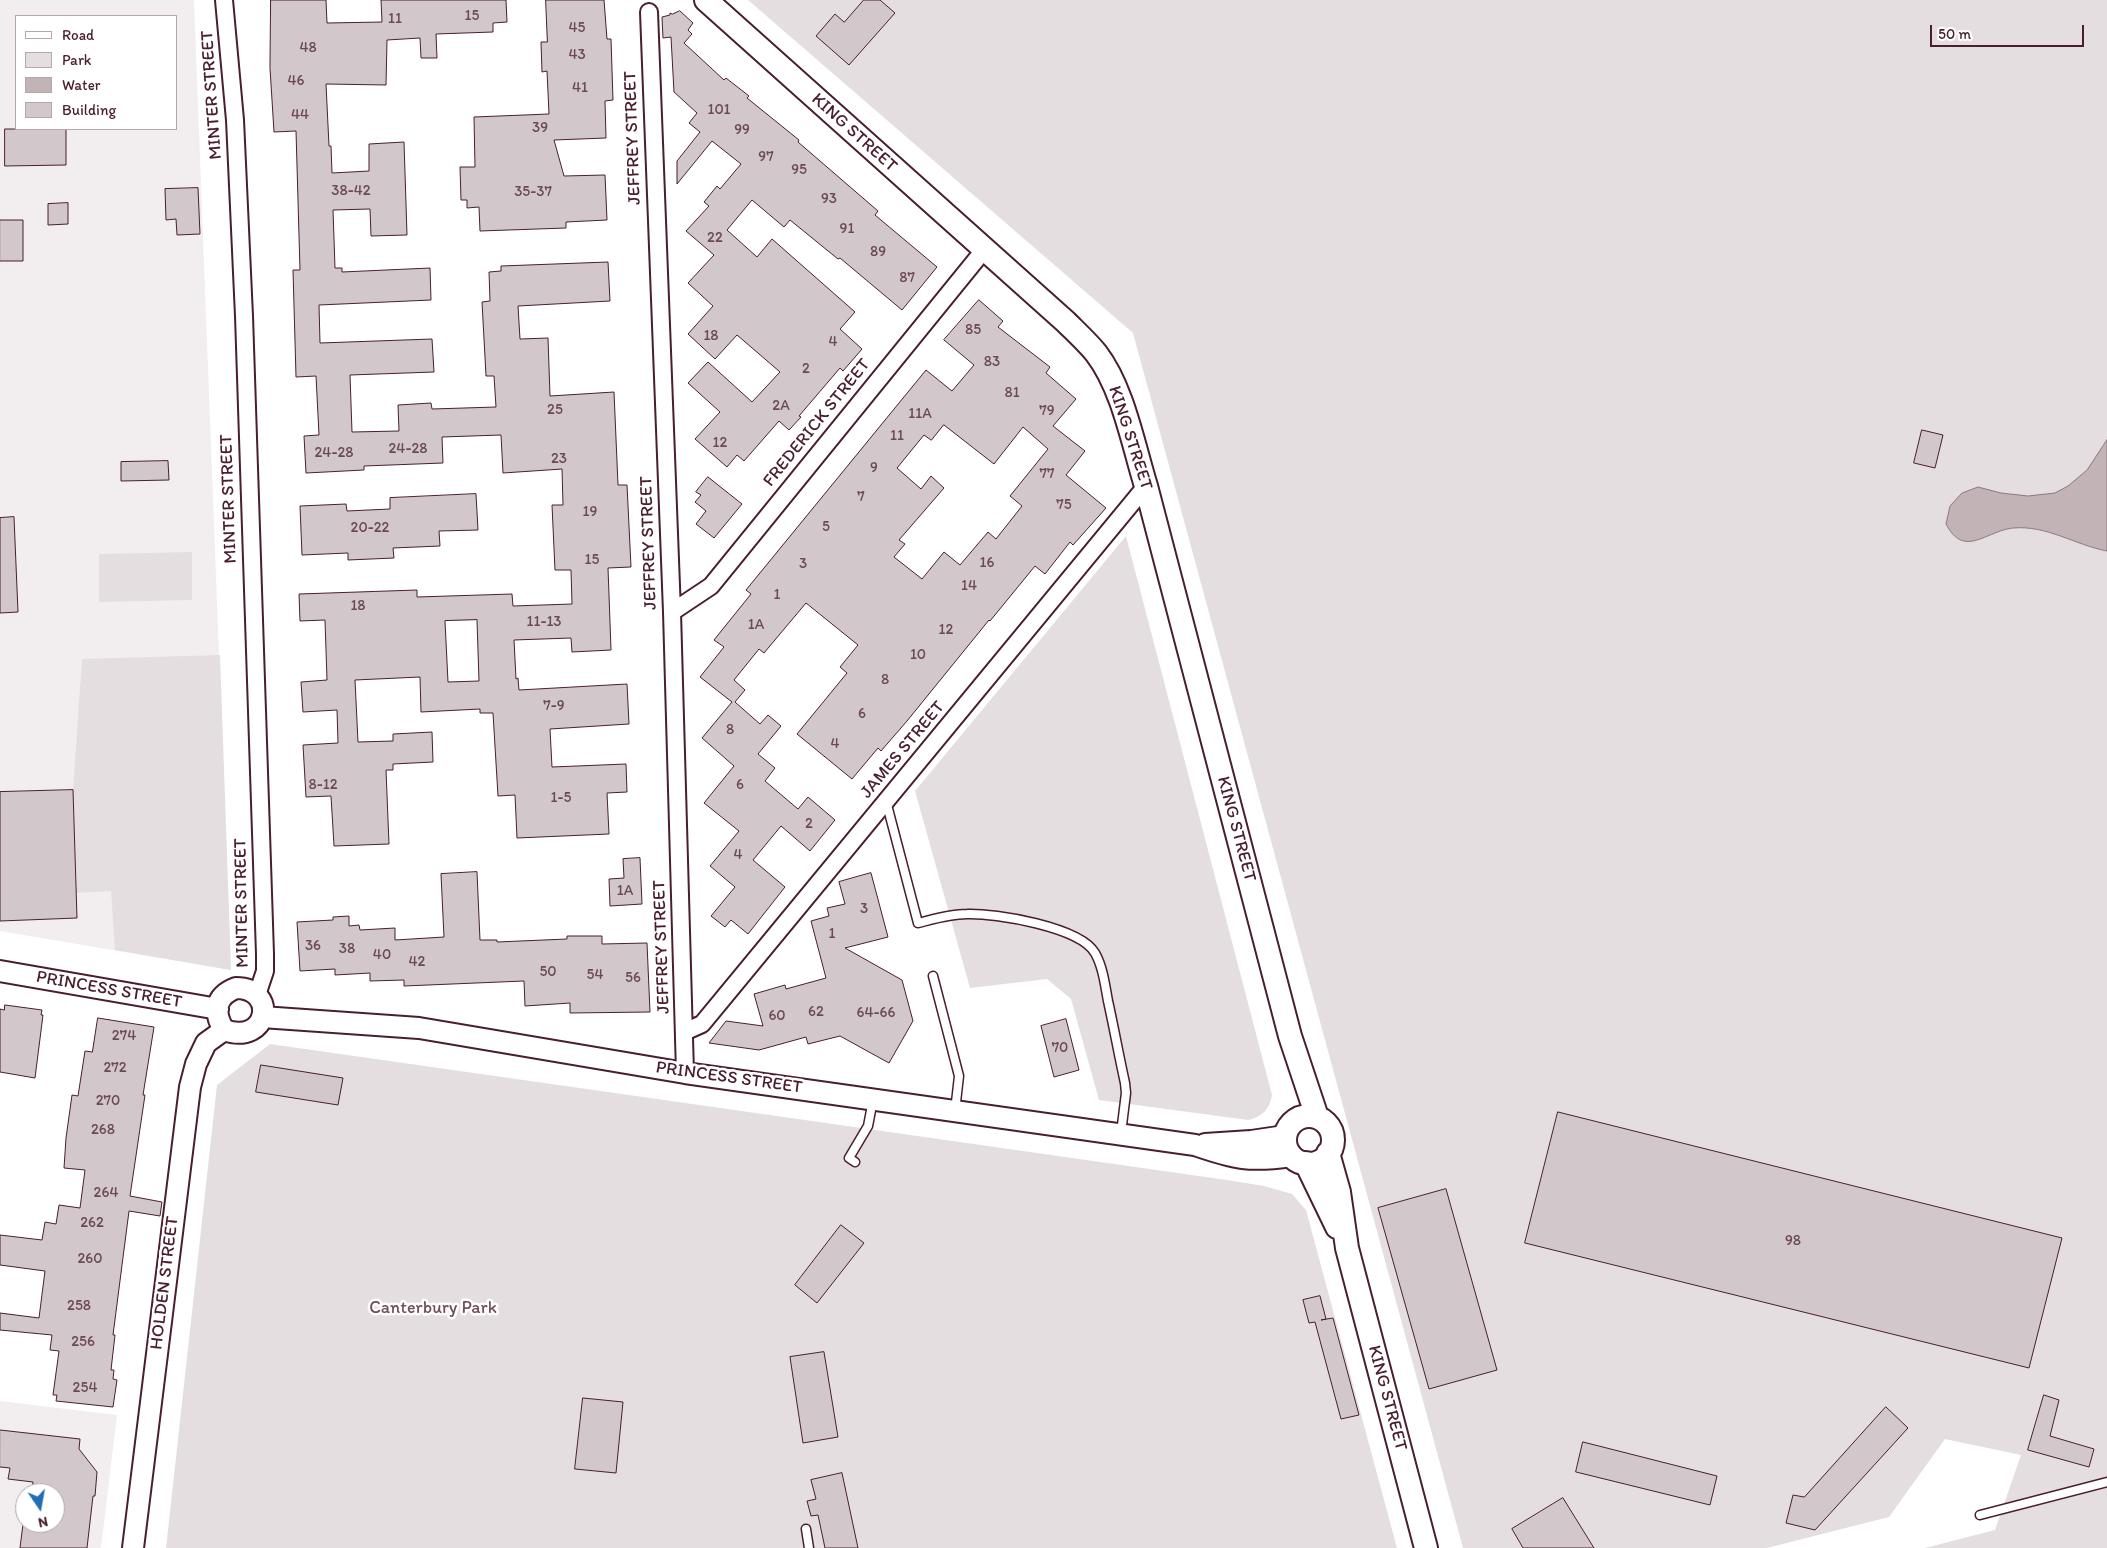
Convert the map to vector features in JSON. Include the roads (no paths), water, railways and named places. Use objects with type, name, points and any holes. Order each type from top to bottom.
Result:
[{"type":"main road","name":"KING STREET","points":[[706,0],[1066,322],[1096,353],[1109,374],[1120,399],[1146,486],[1290,1036],[1300,1138],[1347,1248]]},
{"type":"main road","name":"KING STREET","points":[[1300,1138],[1323,1121],[1332,1133],[1331,1147],[1328,1153],[1339,1192],[1347,1248],[1426,1548]]},
{"type":"main road","points":[[1300,1138],[1322,1159],[1328,1153]]},
{"type":"street","name":"MINTER STREET","points":[[224,0],[236,129],[244,316],[265,954],[265,971],[257,995]]},
{"type":"street","name":"JEFFREY STREET","points":[[649,12],[672,612],[685,1073]]},
{"type":"street","name":"FREDERICK STREET","points":[[672,612],[711,586],[984,250]]},
{"type":"street","name":"JAMES STREET","points":[[684,1032],[702,1024],[1146,486]]},
{"type":"street","name":"PRINCESS STREET","points":[[0,971],[218,1009]]},
{"type":"street","points":[[236,988],[251,990],[262,1003],[262,1017],[253,1030],[245,1034],[237,1034],[224,1030],[217,1015],[218,1009],[219,1000],[224,994],[236,988]]},
{"type":"street","name":"PRINCESS STREET","points":[[262,1017],[419,1028],[685,1073],[1195,1145],[1300,1138]]},
{"type":"street","name":"HOLDEN STREET","points":[[133,1548],[190,1087],[196,1064],[206,1043],[224,1030]]},
{"type":"lane","points":[[886,801],[918,924],[950,915],[984,914],[1005,916],[1042,925],[1078,937],[1087,943],[1094,952],[1102,972],[1125,1083],[1126,1098],[1121,1134]]},
{"type":"lane","points":[[932,976],[959,1076],[955,1110]]},
{"type":"lane","points":[[855,1162],[849,1158],[868,1126],[874,1099]]},
{"type":"lane","points":[[1980,1515],[2107,1482]]},
{"type":"lane","points":[[806,1529],[809,1548]]},
{"type":"water","points":[[2107,440],[2107,551],[2049,532],[2025,528],[2003,530],[1976,540],[1960,540],[1946,524],[1950,506],[1962,493],[1978,487],[2001,493],[2028,496],[2055,493],[2068,486],[2087,470]]},
{"type":"park label","name":"Canterbury Park","points":[[433,1308]]}]
